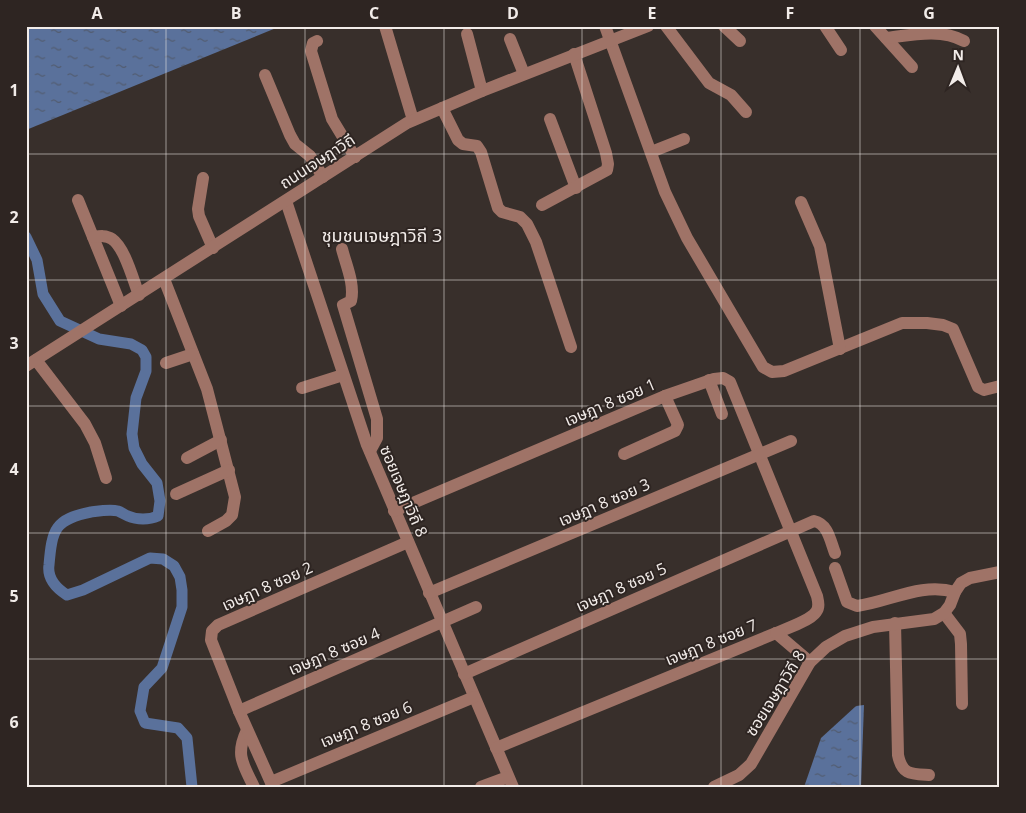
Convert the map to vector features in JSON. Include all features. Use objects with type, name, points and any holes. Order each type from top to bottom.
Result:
[{"type":"street","points":[[385,26],[413,120]]},
{"type":"street","points":[[604,26],[665,192],[687,238],[763,367],[772,372],[784,371],[902,323],[914,322],[953,328],[978,387],[984,390],[1000,386]]},
{"type":"street","name":"ถนนเจษฎาวิถี","points":[[31,363],[324,177],[390,132],[413,120],[482,91],[648,26]]},
{"type":"street","points":[[666,26],[709,83],[732,95],[746,112]]},
{"type":"street","points":[[724,26],[740,41]]},
{"type":"street","points":[[825,26],[842,50]]},
{"type":"street","points":[[875,26],[912,67]]},
{"type":"street","points":[[886,38],[935,33],[956,37],[964,41]]},
{"type":"street","points":[[468,34],[482,91]]},
{"type":"street","points":[[510,39],[524,74]]},
{"type":"street","points":[[317,41],[312,46],[311,51],[332,119],[354,156]]},
{"type":"street","points":[[542,205],[607,170],[606,153],[574,54]]},
{"type":"street","points":[[265,75],[290,136],[310,156],[324,177]]},
{"type":"street","points":[[442,108],[458,140],[463,144],[477,146],[481,152],[498,208],[502,212],[520,217],[527,224],[536,242],[571,347]]},
{"type":"street","points":[[550,119],[576,188]]},
{"type":"street","points":[[651,152],[684,139]]},
{"type":"street","points":[[203,178],[198,209],[213,248]]},
{"type":"street","points":[[78,200],[121,306]]},
{"type":"street","name":"ซอยเจษฎาวิถี 8","points":[[286,201],[370,451],[510,782]]},
{"type":"street","points":[[801,202],[820,246],[840,349]]},
{"type":"street","points":[[93,237],[105,236],[112,238],[120,246],[139,295]]},
{"type":"street","points":[[342,249],[352,284],[351,301],[343,305],[378,420],[377,438],[370,451]]},
{"type":"street","points":[[164,279],[207,389],[235,497],[232,515],[226,521],[208,531]]},
{"type":"street","points":[[166,363],[193,354]]},
{"type":"street","points":[[31,363],[85,424],[95,442],[106,478]]},
{"type":"street","points":[[302,388],[343,375]]},
{"type":"street","points":[[722,414],[709,380],[723,378],[730,382],[758,454]]},
{"type":"street","name":"เจษฎา 8 ซอย 1","points":[[394,511],[666,396],[709,380]]},
{"type":"street","points":[[624,454],[674,431],[678,425],[666,396]]},
{"type":"street","points":[[186,458],[221,440]]},
{"type":"street","name":"เจษฎา 8 ซอย 3","points":[[429,593],[791,440]]},
{"type":"street","name":"เจษฎา 8 ซอย 7","points":[[496,748],[776,633],[816,613],[818,605],[817,596],[758,454]]},
{"type":"street","points":[[176,494],[229,470]]},
{"type":"street","name":"เจษฎา 8 ซอย 5","points":[[464,674],[814,521],[821,522],[825,526],[835,553]]},
{"type":"street","name":"เจษฎา 8 ซอย 2","points":[[272,784],[238,710],[211,640],[212,630],[218,625],[408,542]]},
{"type":"street","points":[[835,568],[848,602],[857,606],[914,592],[945,589],[955,592]]},
{"type":"street","points":[[962,704],[960,634],[944,613],[961,583],[970,578],[1000,572]]},
{"type":"street","name":"เจษฎา 8 ซอย 4","points":[[238,710],[476,607]]},
{"type":"street","name":"ซอยเจษฎาวิถี 8","points":[[721,786],[751,764],[810,662],[826,647],[845,636],[873,626],[934,619],[944,613]]},
{"type":"street","points":[[895,623],[898,756],[900,765],[905,771],[913,774],[929,775]]},
{"type":"street","points":[[776,633],[810,662]]},
{"type":"street","name":"เจษฎา 8 ซอย 6","points":[[272,784],[474,697]]},
{"type":"street","points":[[247,730],[241,743],[240,752],[243,765],[254,787]]},
{"type":"street","points":[[480,787],[510,782]]},
{"type":"water","points":[[26,26],[281,26],[26,130]]},
{"type":"water","points":[[864,705],[861,787],[804,787],[821,738],[856,706]]},
{"type":"waterway","points":[[26,237],[37,260],[43,294],[60,321],[99,339],[131,344],[142,350],[146,357],[146,371],[136,398],[132,434],[134,448],[142,464],[157,483],[160,501],[158,516],[139,519],[118,511],[108,510],[91,512],[70,518],[63,522],[54,534],[50,553],[49,575],[53,583],[67,595],[83,590],[150,558],[163,559],[174,566],[180,577],[182,607],[162,668],[144,687],[140,711],[145,723],[178,728],[187,738],[192,787]]},
{"type":"district","name":"ชุมชนเจษฎาวิถี 3","points":[[382,235]]}]
